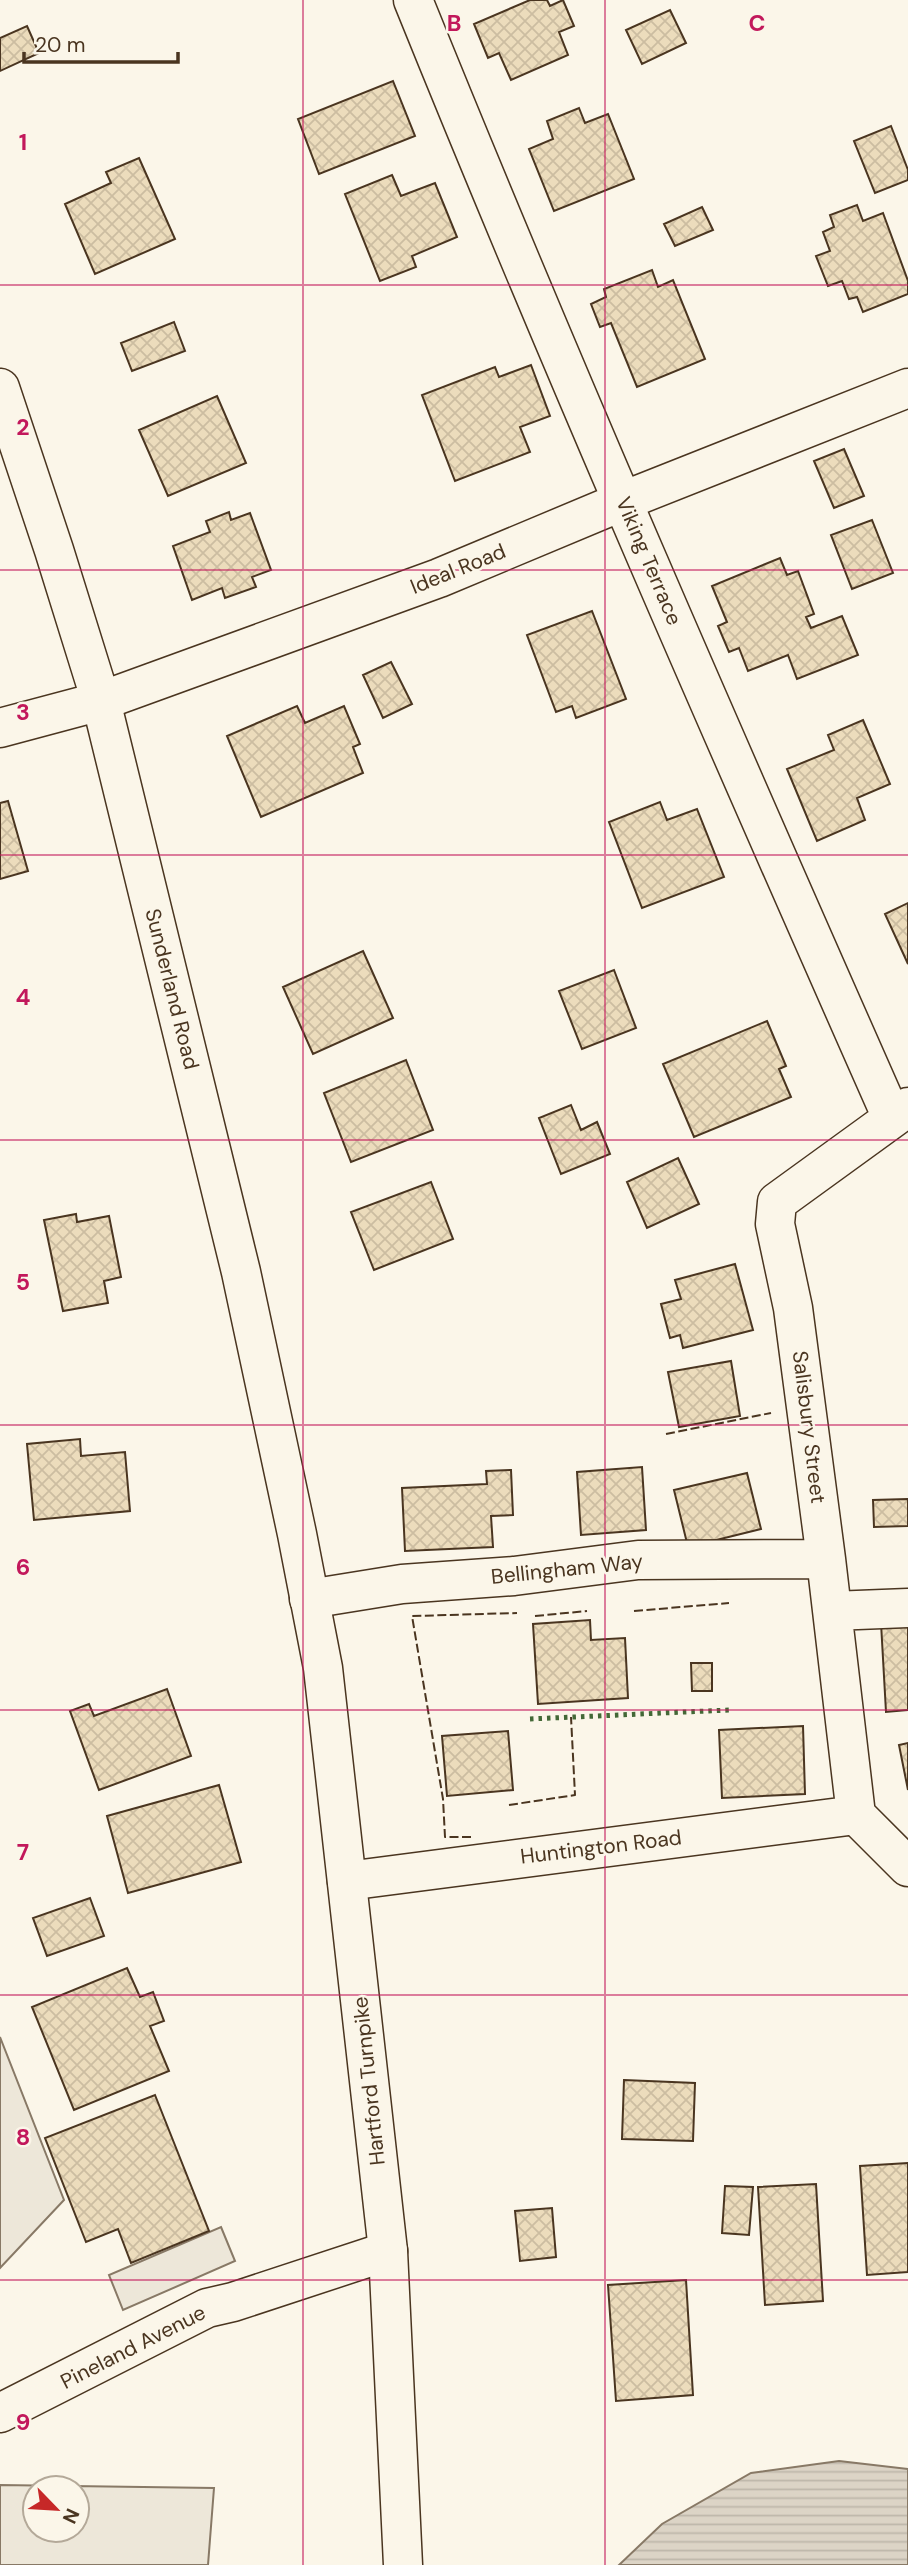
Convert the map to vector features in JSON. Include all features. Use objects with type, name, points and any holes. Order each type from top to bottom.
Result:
[{"type":"street","name":"Viking Terrace","points":[[413,0],[623,501],[900,1112]]},
{"type":"street","name":"Sunderland Road","points":[[0,388],[101,701],[241,1272],[309,1599]]},
{"type":"street","name":"Ideal Road","points":[[0,729],[101,701],[439,578],[623,501],[908,388]]},
{"type":"street","name":"Salisbury Street","points":[[856,1815],[793,1308],[775,1224],[777,1202],[900,1112]]},
{"type":"street","name":"Bellingham Way","points":[[309,1599],[402,1584],[514,1576],[638,1560],[826,1559]]},
{"type":"street","name":"Hartford Turnpike","points":[[309,1599],[323,1668],[388,2251],[403,2565]]},
{"type":"street","points":[[832,1611],[908,1608]]},
{"type":"street","points":[[856,1815],[908,1867]]},
{"type":"street","name":"Huntington Road","points":[[347,1881],[856,1815]]},
{"type":"street","name":"Pineland Avenue","points":[[0,2413],[207,2308],[388,2251]]},
{"type":"shaded area","points":[[0,2037],[64,2200],[0,2268]]},
{"type":"shaded area","points":[[221,2227],[235,2261],[123,2310],[109,2275]]},
{"type":"shaded area","points":[[839,2461],[908,2469],[908,2565],[619,2565],[662,2524],[751,2473]]},
{"type":"shaded area","points":[[0,2485],[21,2485],[21,2544],[91,2544],[91,2486],[214,2488],[208,2565],[0,2565]]},
{"type":"building","points":[[530,0],[547,0],[550,6],[563,0],[574,26],[559,32],[568,55],[511,80],[499,53],[488,58],[474,24]]},
{"type":"building","points":[[670,10],[686,43],[642,64],[626,30]]},
{"type":"building","points":[[27,26],[39,53],[0,71],[0,38]]},
{"type":"building","points":[[393,81],[415,136],[319,174],[298,119]]},
{"type":"building","points":[[579,108],[585,123],[608,114],[634,179],[554,211],[529,149],[553,139],[547,121]]},
{"type":"building","points":[[891,126],[908,170],[908,180],[875,193],[854,141]]},
{"type":"building","points":[[139,158],[175,239],[95,274],[65,204],[111,183],[106,172]]},
{"type":"building","points":[[392,175],[401,196],[435,183],[457,237],[412,256],[416,267],[380,281],[345,194]]},
{"type":"building","points":[[857,205],[863,221],[883,213],[908,281],[908,294],[863,312],[857,297],[849,299],[842,281],[828,286],[816,256],[830,251],[823,232],[834,227],[830,215]]},
{"type":"building","points":[[702,207],[713,230],[675,246],[664,224]]},
{"type":"building","points":[[652,270],[658,287],[673,280],[705,359],[637,387],[611,323],[600,327],[591,304],[606,297],[604,289]]},
{"type":"building","points":[[174,322],[185,351],[132,371],[121,343]]},
{"type":"building","points":[[531,365],[550,416],[520,427],[530,452],[455,481],[422,395],[495,367],[499,377]]},
{"type":"building","points":[[217,396],[246,463],[168,496],[139,430]]},
{"type":"building","points":[[844,449],[864,496],[834,508],[814,461]]},
{"type":"building","points":[[229,512],[231,520],[250,513],[271,570],[252,577],[256,587],[225,598],[222,588],[192,600],[173,546],[210,532],[206,521]]},
{"type":"building","points":[[872,520],[893,573],[852,589],[831,535]]},
{"type":"building","points":[[780,558],[787,575],[798,571],[814,614],[806,617],[811,628],[842,616],[858,655],[797,679],[788,655],[748,671],[739,648],[729,652],[718,626],[727,622],[712,586]]},
{"type":"building","points":[[592,611],[626,699],[576,718],[572,706],[556,712],[527,635]]},
{"type":"building","points":[[391,662],[412,704],[383,718],[363,675]]},
{"type":"building","points":[[297,706],[305,723],[344,706],[360,744],[353,747],[363,773],[261,817],[227,736]]},
{"type":"building","points":[[863,720],[890,784],[857,798],[865,820],[817,841],[787,769],[834,750],[828,735]]},
{"type":"building","points":[[8,801],[28,871],[0,879],[0,803]]},
{"type":"building","points":[[660,802],[667,820],[697,809],[724,877],[642,908],[609,822]]},
{"type":"building","points":[[908,903],[908,964],[885,914]]},
{"type":"building","points":[[363,951],[393,1018],[313,1054],[283,987]]},
{"type":"building","points":[[614,970],[636,1028],[582,1049],[559,991]]},
{"type":"building","points":[[767,1021],[786,1066],[779,1069],[791,1097],[694,1137],[663,1064]]},
{"type":"building","points":[[406,1060],[433,1130],[351,1162],[324,1093]]},
{"type":"building","points":[[571,1105],[581,1130],[597,1122],[610,1154],[561,1174],[539,1118]]},
{"type":"building","points":[[678,1158],[699,1204],[647,1228],[627,1182]]},
{"type":"building","points":[[431,1182],[453,1239],[374,1270],[351,1212]]},
{"type":"building","points":[[76,1214],[77,1222],[109,1216],[121,1277],[104,1281],[108,1303],[63,1311],[44,1220]]},
{"type":"building","points":[[735,1264],[753,1330],[683,1348],[680,1335],[670,1338],[661,1304],[681,1299],[675,1280]]},
{"type":"building","points":[[731,1361],[740,1416],[679,1427],[668,1372]]},
{"type":"building","points":[[80,1439],[81,1456],[125,1452],[130,1511],[34,1520],[27,1444]]},
{"type":"building","points":[[642,1467],[646,1530],[581,1535],[577,1472]]},
{"type":"building","points":[[511,1470],[513,1515],[491,1516],[493,1547],[405,1551],[402,1488],[487,1484],[486,1471]]},
{"type":"building","points":[[747,1473],[761,1529],[688,1547],[674,1490]]},
{"type":"building","points":[[908,1499],[908,1526],[874,1527],[873,1500]]},
{"type":"building","points":[[590,1620],[591,1640],[625,1638],[628,1698],[538,1704],[533,1624]]},
{"type":"building","points":[[908,1621],[908,1710],[886,1712],[881,1623]]},
{"type":"building","points":[[691,1663],[712,1663],[712,1691],[692,1691]]},
{"type":"building","points":[[167,1689],[191,1756],[99,1790],[70,1711],[89,1704],[94,1716]]},
{"type":"building","points":[[803,1726],[805,1794],[722,1798],[719,1730]]},
{"type":"building","points":[[508,1731],[513,1790],[447,1796],[442,1736]]},
{"type":"building","points":[[908,1743],[908,1790],[899,1745]]},
{"type":"building","points":[[219,1785],[241,1862],[128,1893],[107,1816]]},
{"type":"building","points":[[90,1898],[104,1936],[47,1956],[33,1918]]},
{"type":"building","points":[[127,1968],[140,1997],[153,1992],[164,2021],[150,2026],[169,2071],[74,2110],[32,2007]]},
{"type":"building","points":[[624,2080],[695,2083],[693,2141],[622,2139]]},
{"type":"building","points":[[155,2095],[209,2231],[131,2263],[118,2229],[86,2242],[45,2138]]},
{"type":"building","points":[[908,2163],[908,2272],[867,2275],[860,2166]]},
{"type":"building","points":[[816,2184],[823,2301],[765,2305],[758,2187]]},
{"type":"building","points":[[725,2186],[753,2187],[749,2235],[722,2233]]},
{"type":"building","points":[[552,2208],[556,2257],[520,2261],[515,2211]]},
{"type":"building","points":[[686,2280],[693,2395],[616,2401],[608,2285]]},
{"type":"hedge","points":[[530,1719],[729,1710]]},
{"type":"fence","points":[[666,1434],[771,1413]]},
{"type":"fence","points":[[634,1611],[729,1603]]},
{"type":"fence","points":[[535,1616],[587,1611]]},
{"type":"fence","points":[[471,1837],[445,1837],[443,1799],[412,1616],[517,1613]]},
{"type":"fence","points":[[509,1805],[575,1795],[571,1717]]}]
